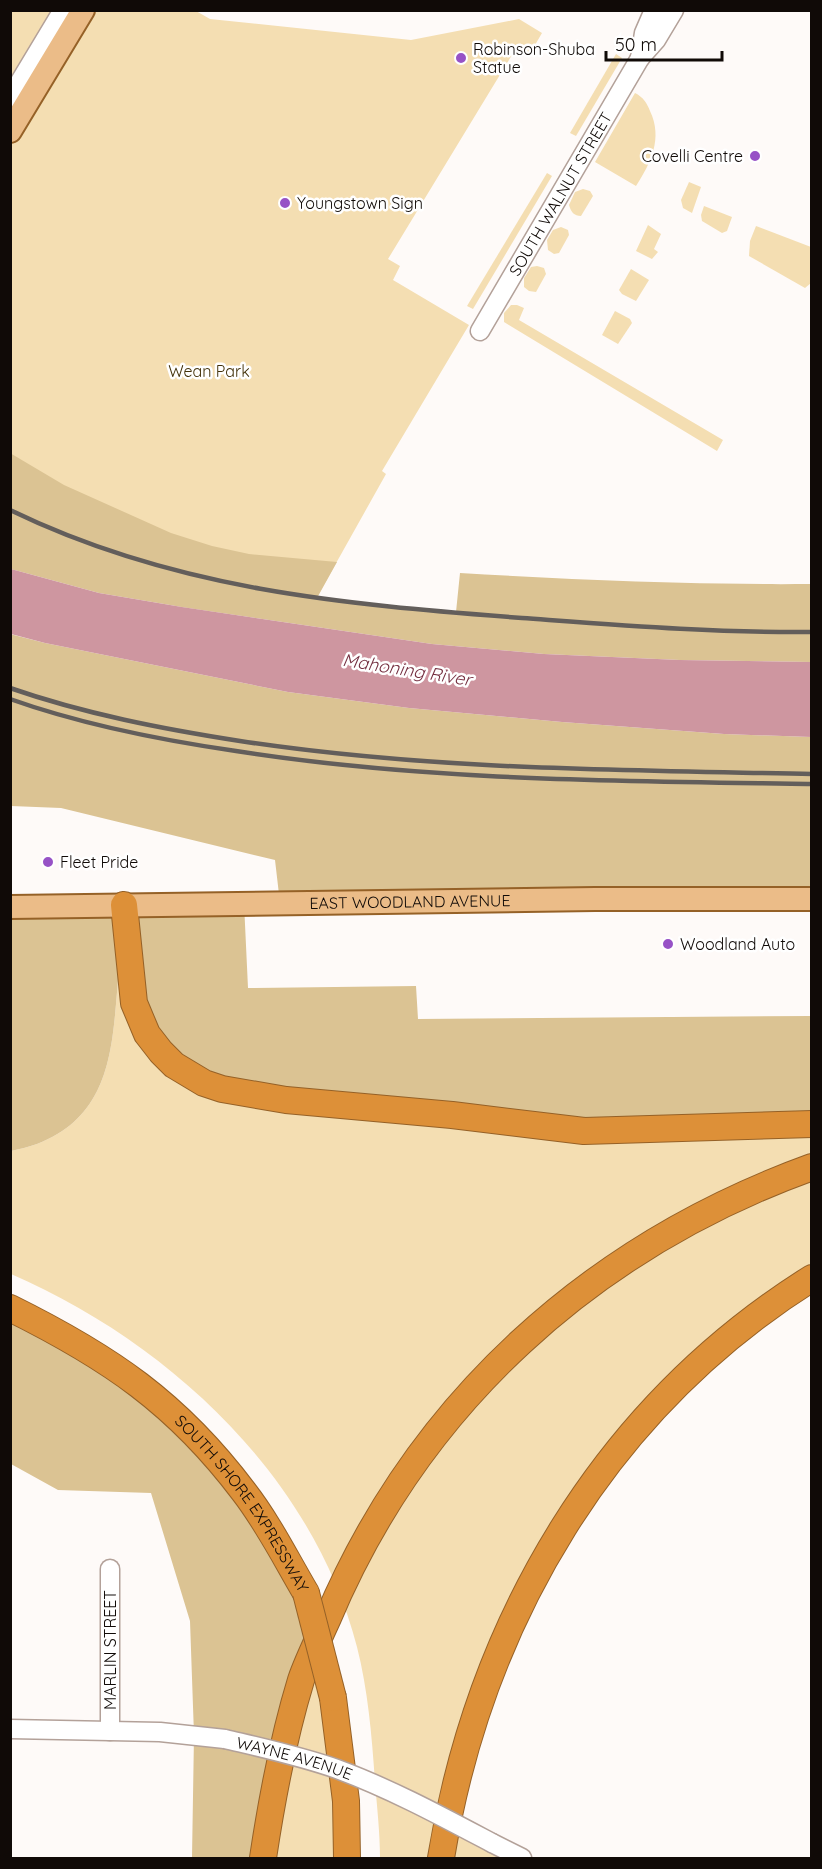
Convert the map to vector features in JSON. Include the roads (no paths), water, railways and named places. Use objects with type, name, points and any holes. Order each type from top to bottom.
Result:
[{"type":"highway","points":[[124,905],[134,1003],[147,1034],[174,1065],[204,1083],[222,1089],[286,1100],[452,1115],[584,1131],[812,1124]]},
{"type":"highway","points":[[263,1858],[278,1769],[302,1677],[345,1577],[377,1518],[407,1472],[439,1430],[467,1395],[501,1360],[561,1307],[618,1264],[724,1204],[812,1167]]},
{"type":"highway","points":[[441,1858],[454,1794],[494,1663],[533,1580],[559,1533],[618,1449],[665,1395],[708,1354],[750,1320],[812,1278]]},
{"type":"highway","name":"SOUTH SHORE EXPRESSWAY","points":[[10,1308],[90,1350],[165,1405],[206,1444],[246,1493],[306,1593],[333,1698],[346,1801],[347,1858]]},
{"type":"main road","points":[[10,131],[83,10]]},
{"type":"main road","name":"EAST WOODLAND AVENUE","points":[[10,907],[595,899],[812,899]]},
{"type":"street","points":[[10,98],[63,10]]},
{"type":"street","name":"SOUTH WALNUT STREET","points":[[640,58],[644,33],[654,10]]},
{"type":"street","name":"SOUTH WALNUT STREET","points":[[480,331],[640,58],[656,40],[674,10]]},
{"type":"street","name":"MARLIN STREET","points":[[110,1569],[110,1731]]},
{"type":"street","name":"WAYNE AVENUE","points":[[10,1729],[160,1732],[225,1739],[282,1752],[337,1769],[416,1803],[522,1858]]},
{"type":"water","name":"Mahoning River","points":[[11,569],[99,593],[432,644],[544,654],[680,660],[811,662],[811,737],[724,734],[409,708],[288,692],[45,643],[11,634]]},
{"type":"railway","points":[[10,510],[72,537],[134,559],[197,576],[324,599],[455,613],[630,626],[812,632]]},
{"type":"railway","points":[[10,688],[67,706],[153,726],[311,751],[526,767],[812,774]]},
{"type":"railway","points":[[10,699],[65,717],[150,737],[308,761],[523,778],[812,784]]},
{"type":"place","name":"Robinson-Shuba Statue","points":[[461,58]]},
{"type":"place","name":"Covelli Centre","points":[[755,156]]},
{"type":"place","name":"Youngstown Sign","points":[[285,203]]},
{"type":"place","name":"Fleet Pride","points":[[48,862]]},
{"type":"place","name":"Woodland Auto","points":[[668,944]]},
{"type":"park label","name":"Wean Park","points":[[209,371]]}]
